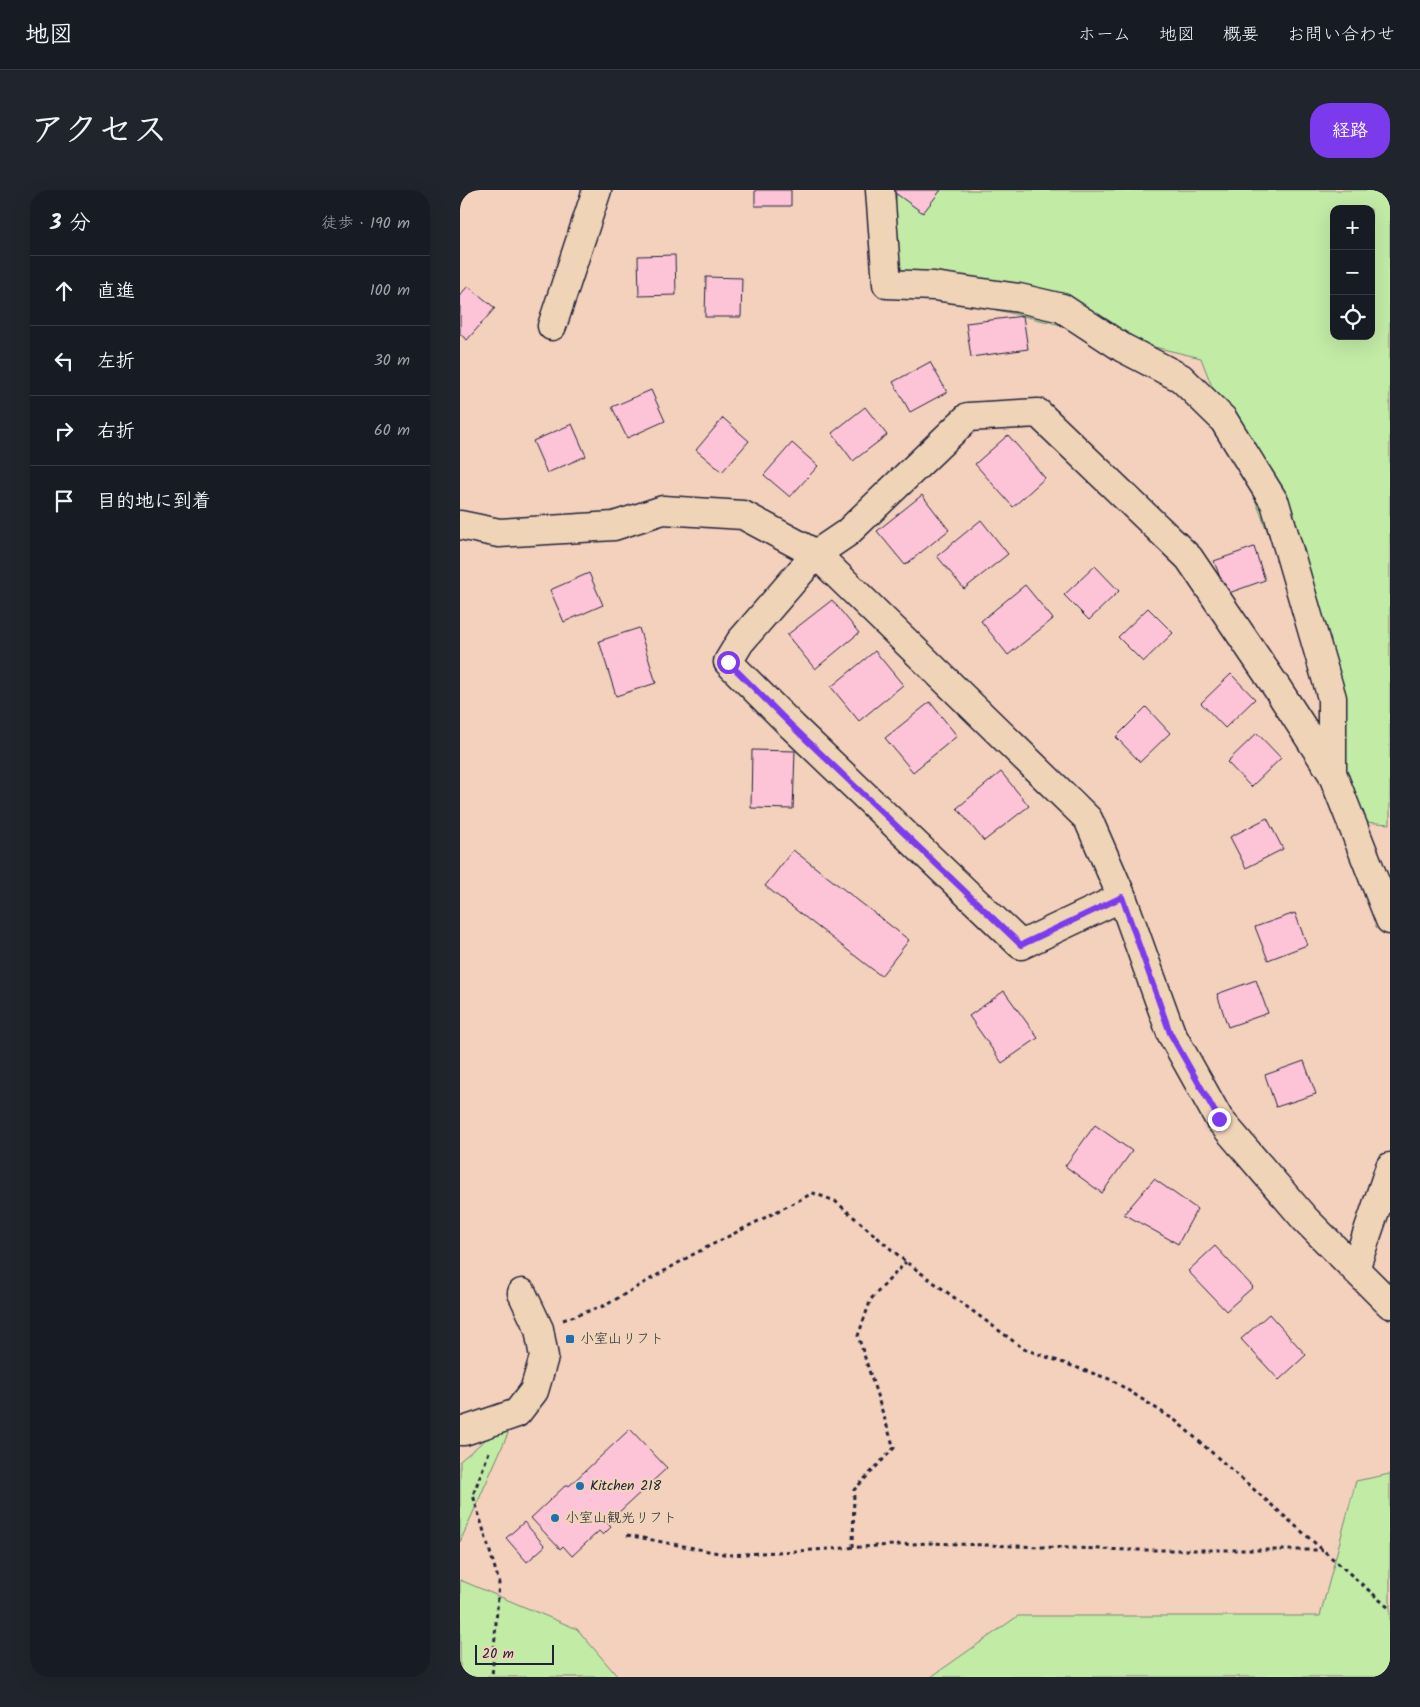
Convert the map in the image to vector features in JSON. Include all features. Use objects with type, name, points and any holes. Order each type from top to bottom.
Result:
[{"type":"street","points":[[552,326],[597,190]]},
{"type":"street","points":[[880,190],[886,284],[934,286],[1019,298],[1062,308],[1123,348],[1182,378],[1223,419],[1275,502],[1332,698],[1332,773]]},
{"type":"street","points":[[1122,897],[1021,945],[793,727],[728,662],[740,642],[816,554],[847,533],[968,417],[1038,413],[1189,558],[1332,773],[1390,920]]},
{"type":"street","points":[[460,525],[499,533],[614,526],[663,510],[743,515],[816,554],[1088,818],[1122,897],[1170,1033],[1219,1119],[1305,1219],[1390,1304]]},
{"type":"street","points":[[1355,1269],[1390,1167]]},
{"type":"street","points":[[460,1430],[464,1431],[516,1413],[534,1391],[544,1357],[539,1329],[522,1293]]},
{"type":"path","points":[[539,1329],[606,1305],[692,1255],[813,1193],[836,1201],[906,1262],[1024,1349],[1112,1380],[1176,1421],[1390,1609]]},
{"type":"path","points":[[853,1547],[854,1490],[894,1448],[858,1336],[871,1300],[906,1262]]},
{"type":"path","points":[[489,1423],[492,1445],[473,1496],[499,1582],[492,1677]]},
{"type":"path","points":[[627,1535],[728,1555],[928,1542],[1130,1550],[1323,1550]]},
{"type":"green space","points":[[897,190],[1390,190],[1390,824],[1350,821],[1328,690],[1201,358],[887,284]]},
{"type":"green space","points":[[517,1413],[460,1542],[460,1461]]},
{"type":"green space","points":[[1390,1474],[1390,1677],[931,1677],[1018,1616],[1320,1616],[1356,1481]]},
{"type":"green space","points":[[460,1580],[577,1629],[618,1677],[460,1677]]},
{"type":"building","points":[[755,190],[791,190],[791,206],[755,206]]},
{"type":"building","points":[[891,190],[941,190],[923,213]]},
{"type":"building","points":[[675,255],[676,295],[639,296],[638,256]]},
{"type":"building","points":[[706,277],[742,278],[741,317],[705,317]]},
{"type":"building","points":[[468,286],[495,308],[467,340],[460,334],[460,295]]},
{"type":"building","points":[[1023,316],[1028,349],[971,357],[966,323]]},
{"type":"building","points":[[930,362],[947,392],[910,412],[893,382]]},
{"type":"building","points":[[651,390],[665,421],[627,438],[612,407]]},
{"type":"building","points":[[865,407],[887,435],[853,461],[832,433]]},
{"type":"building","points":[[723,418],[749,441],[722,472],[696,450]]},
{"type":"building","points":[[572,424],[586,456],[547,473],[533,441]]},
{"type":"building","points":[[1008,435],[1045,478],[1013,507],[975,464]]},
{"type":"building","points":[[792,443],[818,466],[790,497],[764,475]]},
{"type":"building","points":[[922,495],[949,530],[905,565],[877,531]]},
{"type":"building","points":[[981,520],[1008,554],[964,589],[937,556]]},
{"type":"building","points":[[1254,547],[1265,580],[1226,594],[1214,561]]},
{"type":"building","points":[[1095,566],[1119,591],[1089,620],[1064,595]]},
{"type":"building","points":[[589,573],[603,605],[564,622],[550,590]]},
{"type":"building","points":[[1025,585],[1053,619],[1008,655],[981,621]]},
{"type":"building","points":[[832,600],[859,633],[815,669],[787,635]]},
{"type":"building","points":[[1148,608],[1173,633],[1143,662],[1118,637]]},
{"type":"building","points":[[639,628],[656,683],[616,696],[599,641]]},
{"type":"building","points":[[875,651],[903,685],[859,721],[831,687]]},
{"type":"building","points":[[1231,674],[1255,699],[1225,728],[1201,703]]},
{"type":"building","points":[[930,702],[957,736],[913,772],[885,738]]},
{"type":"building","points":[[1146,707],[1170,733],[1140,762],[1116,737]]},
{"type":"building","points":[[1257,733],[1281,758],[1251,787],[1227,762]]},
{"type":"building","points":[[752,750],[795,751],[793,809],[751,808]]},
{"type":"building","points":[[1001,772],[1029,806],[984,841],[957,808]]},
{"type":"building","points":[[1267,818],[1283,849],[1246,868],[1230,837]]},
{"type":"building","points":[[793,850],[909,940],[881,976],[765,886]]},
{"type":"building","points":[[1295,913],[1307,945],[1268,960],[1255,927]]},
{"type":"building","points":[[1256,980],[1268,1013],[1228,1027],[1217,994]]},
{"type":"building","points":[[1004,991],[1038,1038],[1002,1063],[969,1016]]},
{"type":"building","points":[[1304,1061],[1316,1094],[1276,1107],[1265,1075]]},
{"type":"building","points":[[1095,1125],[1132,1151],[1102,1193],[1065,1166]]},
{"type":"building","points":[[1154,1179],[1197,1209],[1178,1244],[1124,1214]]},
{"type":"building","points":[[1215,1246],[1253,1287],[1226,1311],[1188,1271]]},
{"type":"building","points":[[1269,1314],[1306,1355],[1279,1380],[1241,1339]]},
{"type":"building","points":[[630,1429],[667,1468],[607,1523],[611,1527],[603,1535],[599,1531],[572,1556],[563,1546],[560,1549],[531,1518],[567,1484],[569,1486]]},
{"type":"building","points":[[524,1522],[545,1546],[527,1562],[506,1538]]},
{"type":"place","name":"小室山リフト","points":[[570,1339]]},
{"type":"place","name":"Kitchen 218","points":[[580,1486]]},
{"type":"place","name":"小室山観光リフト","points":[[555,1518]]},
{"type":"route","points":[[728,662],[793,727],[1021,945],[1122,897],[1170,1033],[1219,1119]]}]
